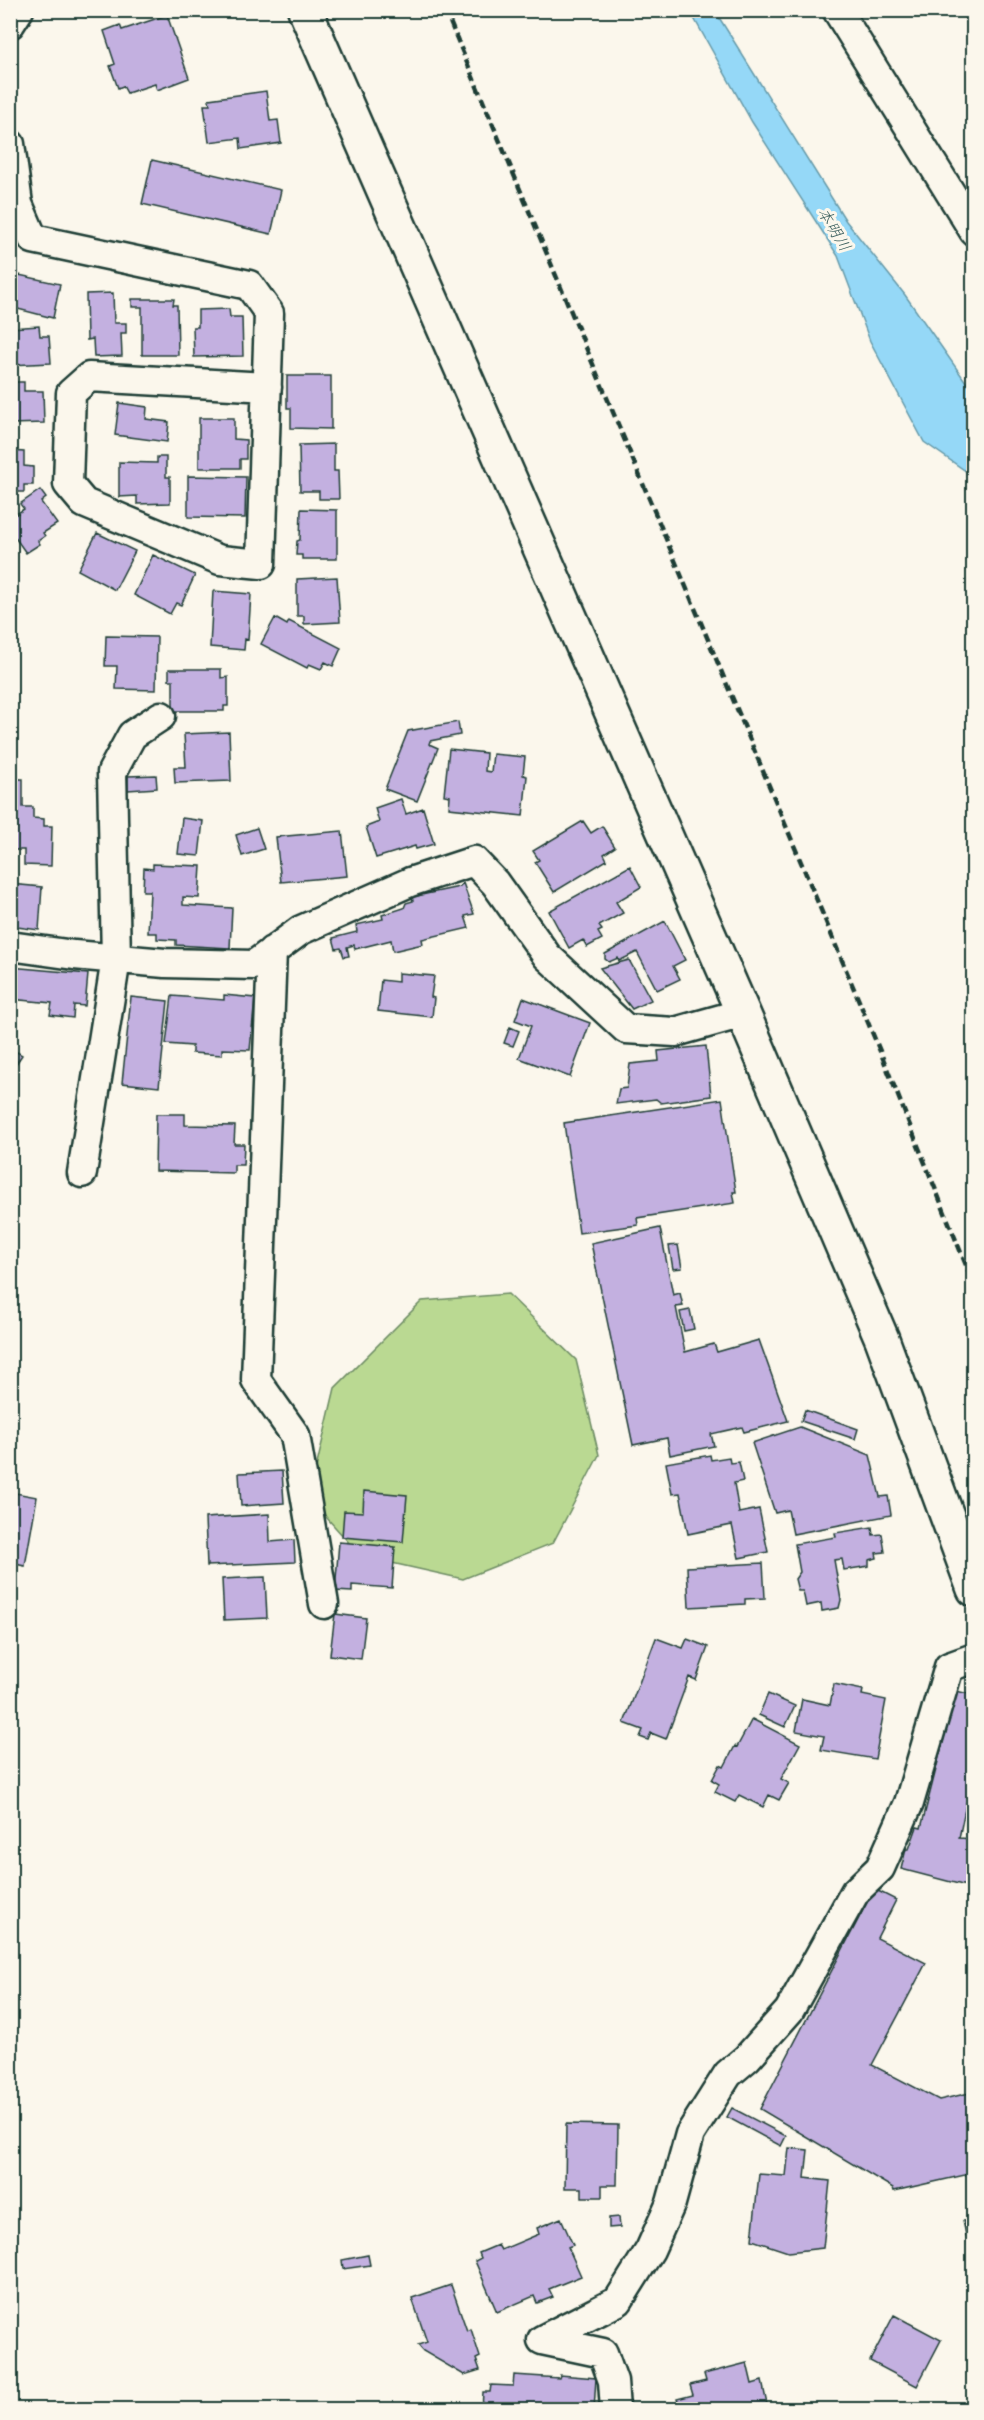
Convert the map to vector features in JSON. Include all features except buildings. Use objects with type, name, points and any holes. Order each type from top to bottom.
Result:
[{"type":"street","points":[[305,10],[743,1013],[882,1339],[974,1589]]},
{"type":"street","points":[[837,10],[974,231]]},
{"type":"street","points":[[10,144],[18,204],[33,239],[249,285],[269,313],[267,387],[261,564],[220,560],[84,502],[68,484],[71,393],[89,377],[267,387]]},
{"type":"street","points":[[82,1173],[116,959],[112,772],[132,735],[161,716]]},
{"type":"street","points":[[10,946],[165,963],[254,965],[301,930],[410,882],[474,861],[495,883],[547,956],[626,1029],[675,1032],[743,1013]]},
{"type":"street","points":[[272,951],[256,1380],[295,1435],[324,1604]]},
{"type":"street","points":[[615,2409],[613,2381],[603,2354],[542,2340],[618,2301],[650,2250],[671,2203],[690,2134],[728,2074],[747,2058],[789,2011],[855,1892],[880,1868],[909,1803],[949,1667],[974,1658]]},
{"type":"green space","points":[[508,1294],[576,1360],[599,1455],[553,1543],[463,1579],[361,1556],[309,1498],[335,1388],[422,1301]]},
{"type":"water","name":"本明川","points":[[690,11],[715,11],[846,221],[905,295],[973,392],[973,476],[924,442],[870,341],[838,256],[752,122]]},
{"type":"railway","points":[[445,10],[882,1056],[974,1285]]}]
